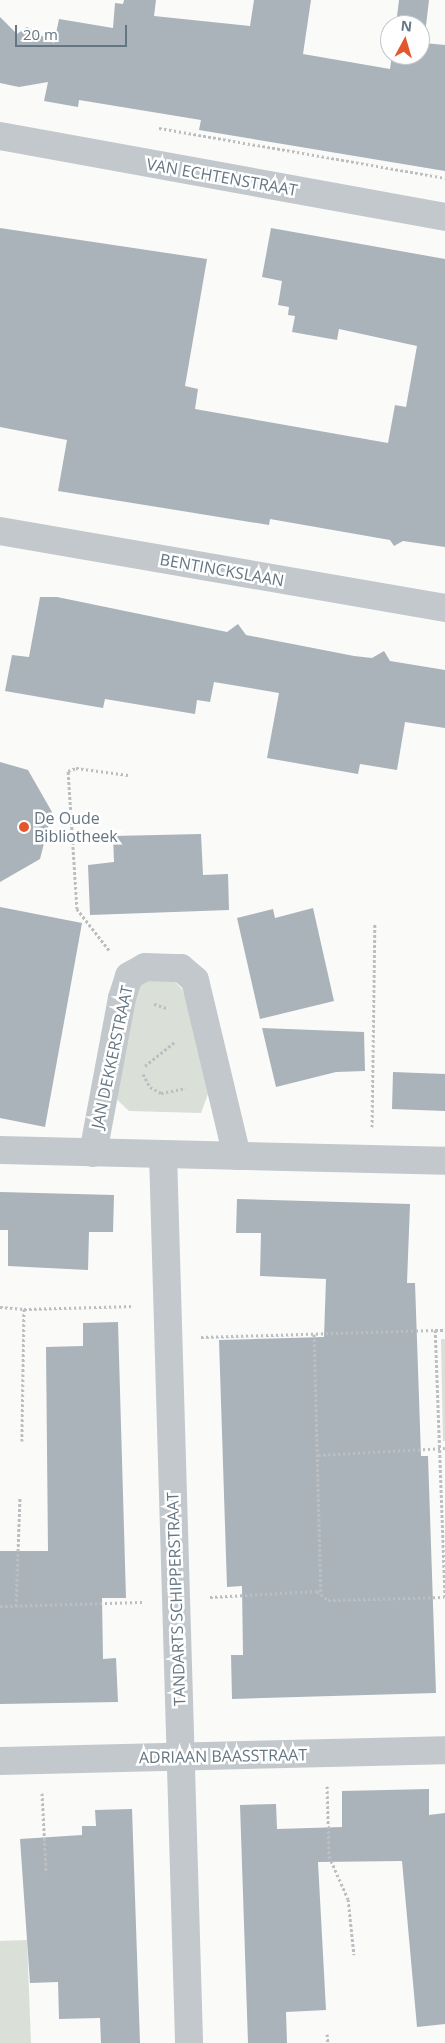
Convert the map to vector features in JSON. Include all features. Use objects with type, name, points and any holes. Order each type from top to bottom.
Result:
[{"type":"street","name":"VAN ECHTENSTRAAT","points":[[0,136],[445,217]]},
{"type":"street","name":"BENTINCKSLAAN","points":[[0,531],[445,608]]},
{"type":"street","name":"JAN DEKKERSTRAAT","points":[[93,1153],[126,987],[145,967],[180,968],[195,980],[214,1068],[237,1156]]},
{"type":"street","name":"JAN DEKKERSTRAAT","points":[[0,1150],[445,1161]]},
{"type":"street","name":"TANDARTS SCHIPPERSTRAAT","points":[[163,1154],[189,2043]]},
{"type":"street","name":"ADRIAAN BAASSTRAAT","points":[[0,1761],[445,1750]]},
{"type":"path","points":[[151,127],[445,178]]},
{"type":"path","points":[[129,776],[76,768],[68,771],[77,909],[126,987],[174,1015]]},
{"type":"path","points":[[372,1160],[375,924]]},
{"type":"path","points":[[178,1033],[176,1042],[154,1056],[143,1070],[150,1087],[171,1093],[192,1085],[201,1073],[214,1068]]},
{"type":"path","points":[[0,1308],[168,1306]]},
{"type":"path","points":[[22,1441],[24,1309]]},
{"type":"path","points":[[0,1606],[176,1599],[317,1590],[328,1600],[445,1597],[436,1330]]},
{"type":"path","points":[[168,1337],[445,1330]]},
{"type":"path","points":[[314,1334],[321,1594]]},
{"type":"path","points":[[318,1455],[445,1448]]},
{"type":"path","points":[[16,1606],[20,1498]]},
{"type":"path","points":[[326,1753],[329,1856],[348,1899],[354,1955]]},
{"type":"path","points":[[41,1760],[46,1873]]},
{"type":"path","points":[[327,2034],[328,2043]]},
{"type":"shaded area","points":[[162,969],[182,989],[202,1034],[209,1091],[201,1113],[129,1111],[110,1093],[127,984]]},
{"type":"shaded area","points":[[441,1339],[445,1339],[445,1441],[443,1441]]},
{"type":"shaded area","points":[[27,1940],[31,2043],[0,2043],[0,1941]]},
{"type":"building","points":[[124,0],[156,0],[154,16],[250,26],[254,0],[311,0],[303,54],[390,69],[391,65],[430,65],[430,44],[445,45],[445,171],[199,130],[201,120],[79,100],[78,107],[44,101],[48,82],[19,87],[0,83],[0,17],[17,34],[27,27],[54,43],[59,19],[113,28],[115,3],[123,4]]},
{"type":"building","points":[[399,0],[429,0],[427,15],[397,15]]},
{"type":"building","points":[[0,228],[207,259],[185,386],[198,389],[195,409],[388,443],[395,405],[406,407],[417,346],[339,329],[337,340],[292,332],[295,316],[288,315],[289,307],[278,305],[282,281],[262,277],[271,228],[445,259],[445,547],[403,541],[394,546],[390,540],[270,519],[269,525],[58,491],[67,440],[0,427]]},
{"type":"building","points":[[40,597],[57,597],[227,632],[238,624],[246,635],[354,656],[372,658],[384,651],[390,661],[445,670],[445,728],[405,722],[397,770],[360,764],[358,774],[267,758],[279,693],[214,682],[210,702],[197,700],[195,714],[105,699],[103,708],[5,691],[12,655],[29,657]]},
{"type":"building","name":"De Oude Bibliotheek","points":[[0,762],[28,770],[52,812],[40,859],[0,882]]},
{"type":"building","points":[[201,834],[203,875],[228,874],[229,910],[90,915],[88,865],[114,862],[113,836]]},
{"type":"building","points":[[0,907],[82,923],[45,1127],[0,1118]]},
{"type":"building","points":[[313,908],[334,1001],[260,1019],[237,918],[273,909],[275,918]]},
{"type":"building","points":[[262,1028],[364,1032],[365,1071],[336,1072],[276,1087]]},
{"type":"building","points":[[393,1072],[445,1074],[445,1111],[392,1109]]},
{"type":"building","points":[[0,1192],[114,1195],[113,1232],[89,1232],[88,1270],[8,1266],[8,1230],[0,1230]]},
{"type":"building","points":[[237,1199],[410,1204],[407,1283],[415,1283],[421,1456],[428,1456],[436,1693],[232,1699],[231,1655],[243,1655],[242,1586],[227,1587],[219,1340],[324,1337],[326,1279],[260,1276],[261,1233],[236,1233]]},
{"type":"building","points":[[118,1322],[126,1598],[102,1598],[103,1659],[116,1658],[118,1702],[0,1704],[0,1551],[48,1551],[46,1347],[83,1346],[83,1323]]},
{"type":"building","points":[[429,1789],[429,1815],[445,1813],[445,2024],[417,2027],[402,1861],[318,1862],[326,2010],[286,2012],[287,2043],[248,2043],[240,1805],[276,1804],[277,1829],[342,1827],[342,1791]]},
{"type":"building","points":[[132,1809],[140,2043],[101,2043],[100,2018],[59,2019],[58,1982],[30,1983],[20,1839],[82,1835],[82,1826],[96,1826],[95,1810]]},
{"type":"place","name":"De Oude Bibliotheek","points":[[24,827]]}]
